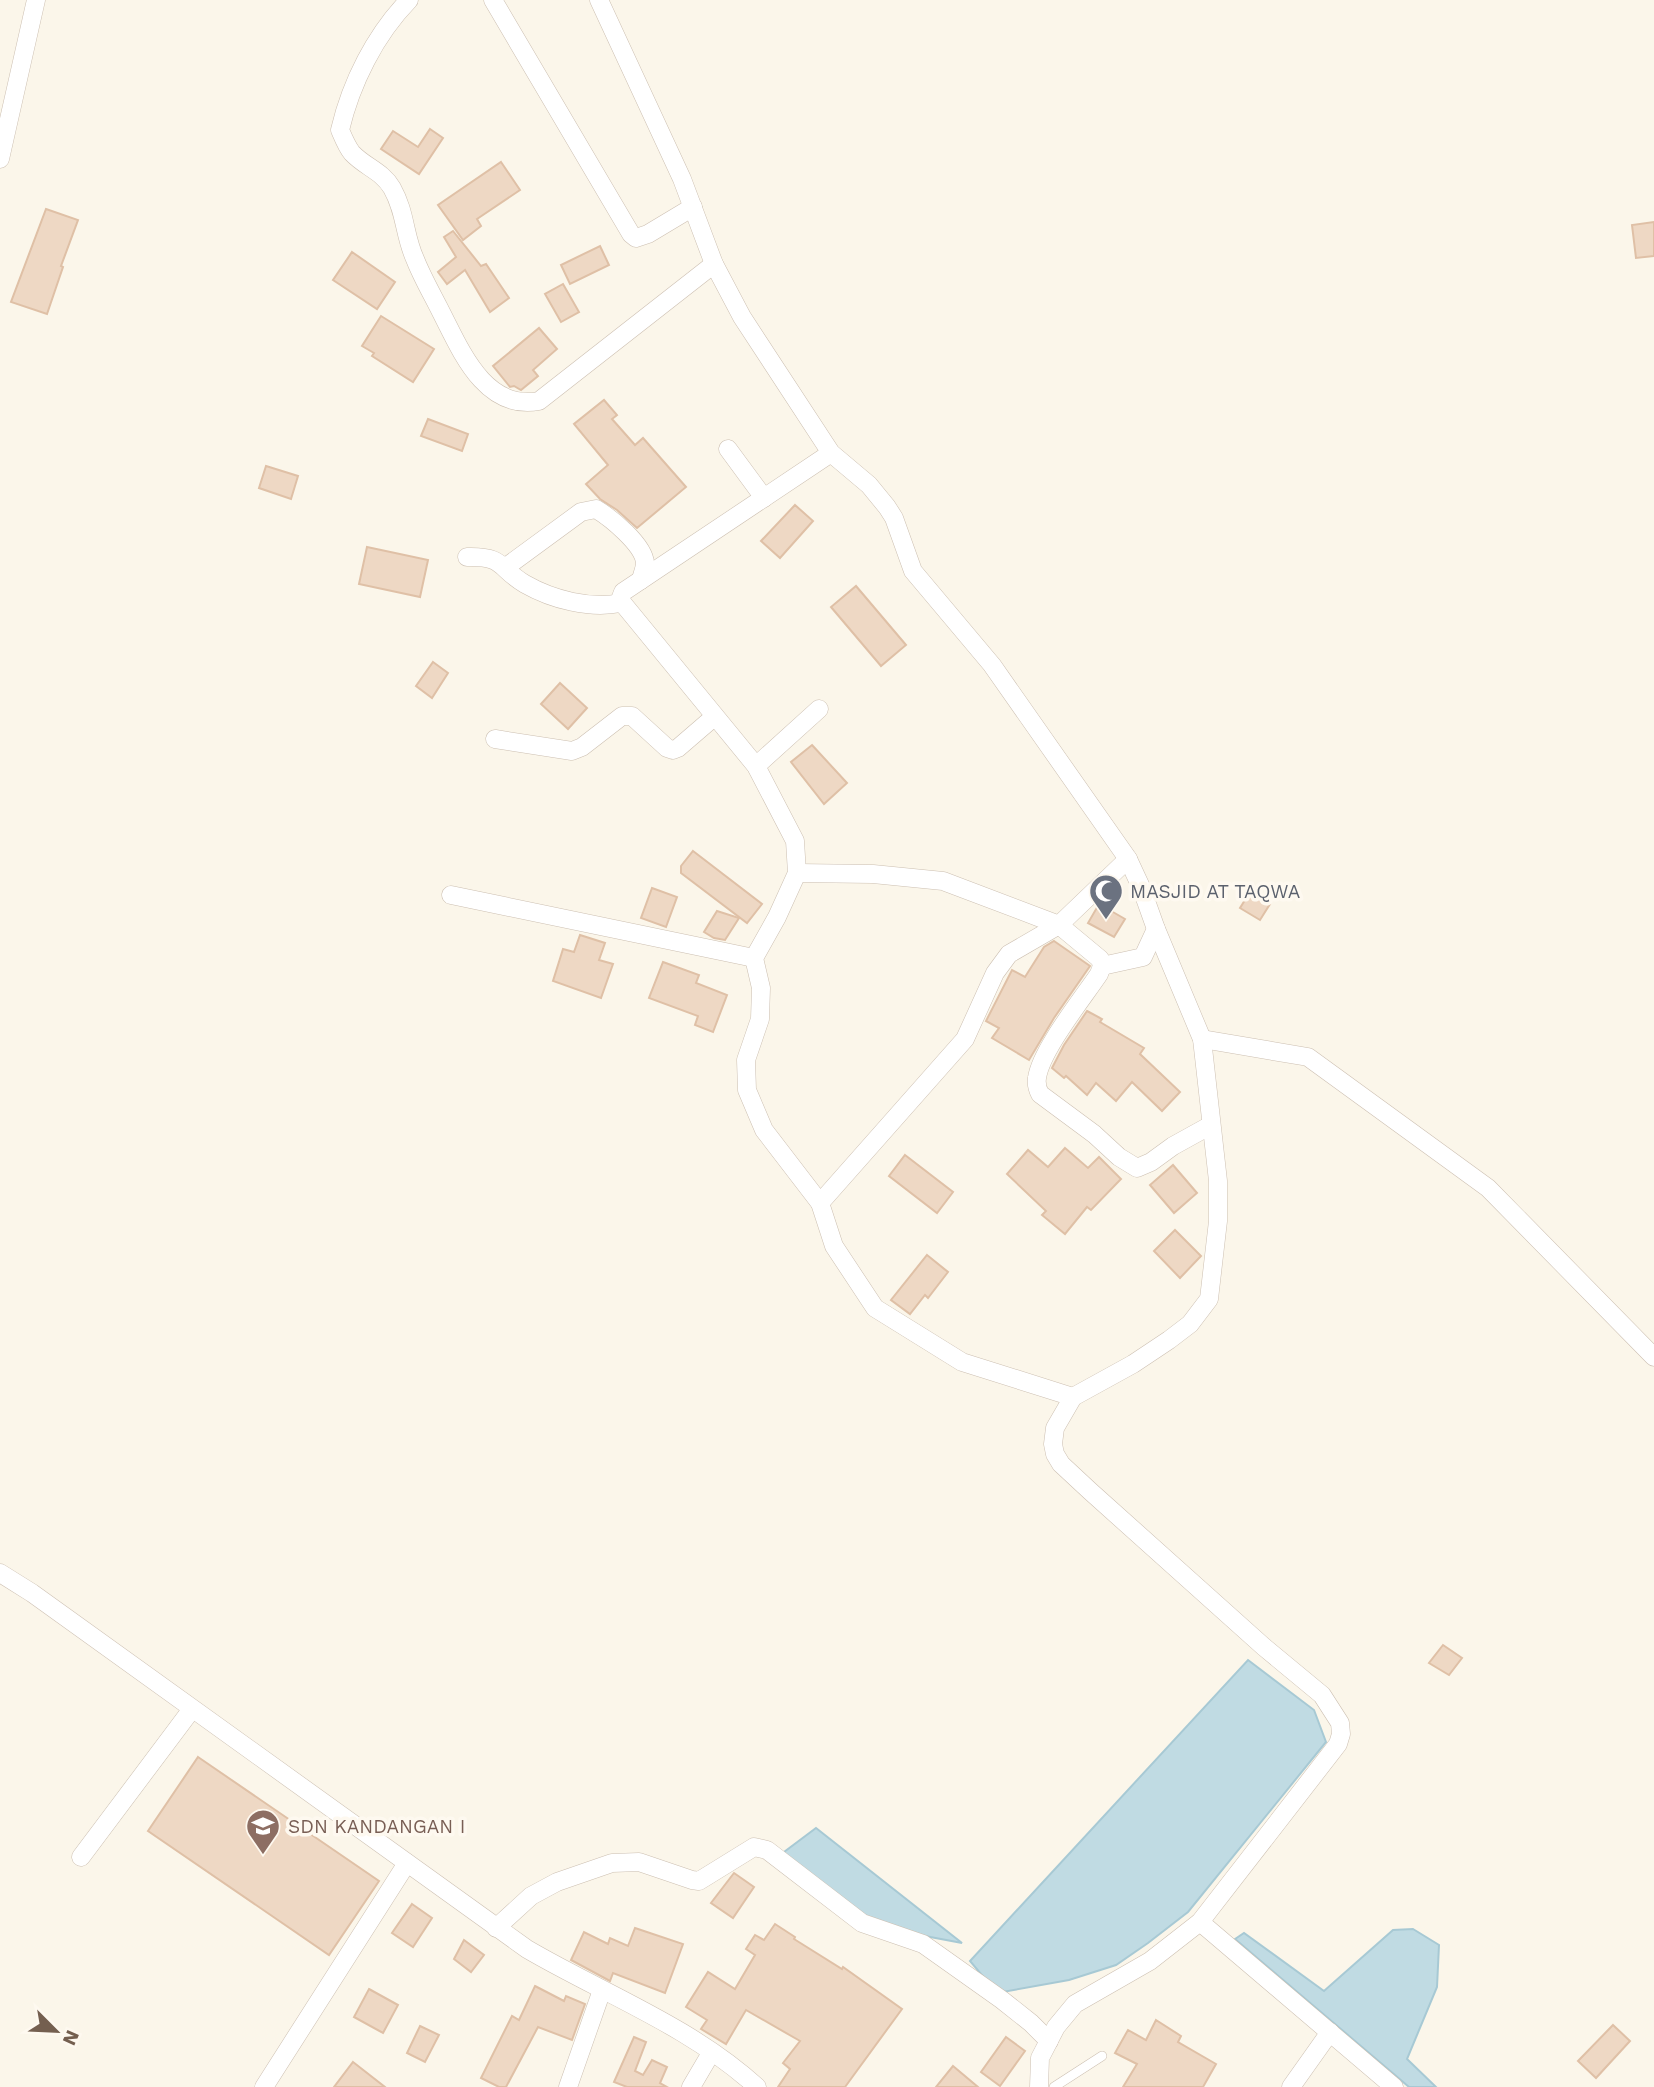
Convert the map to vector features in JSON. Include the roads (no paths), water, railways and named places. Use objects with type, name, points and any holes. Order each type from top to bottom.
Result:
[{"type":"street","points":[[0,159],[36,0]]},
{"type":"street","points":[[409,0],[380,37],[360,71],[346,104],[340,130],[352,153],[385,177],[389,183],[401,205],[414,258],[467,364],[486,384],[502,396],[513,400],[526,404],[539,401],[714,264]]},
{"type":"street","points":[[493,0],[632,234],[636,238],[648,234],[693,207]]},
{"type":"street","points":[[599,0],[693,207],[714,264],[742,317],[831,453],[869,485],[887,507],[894,518],[906,559],[920,583],[992,665],[1128,859],[1142,887],[1156,929],[1202,1039],[1219,1222],[1209,1299],[1190,1324],[1169,1340],[1133,1364],[1073,1397],[1055,1428],[1053,1444],[1061,1464],[1264,1647],[1322,1695],[1340,1723],[1341,1734],[1338,1744],[1200,1922],[1150,1961],[1075,2004],[1056,2027],[1040,2058],[1039,2087]]},
{"type":"street","points":[[728,449],[764,498]]},
{"type":"street","points":[[831,453],[623,592],[621,604],[756,766],[795,841],[797,873],[754,958],[761,988],[760,1019],[746,1059],[747,1090],[764,1129],[820,1203],[834,1245],[875,1308],[962,1362],[1073,1397]]},
{"type":"street","points":[[506,567],[581,512],[596,509],[610,517],[642,553],[645,563],[641,580]]},
{"type":"street","points":[[467,557],[488,558],[506,567],[525,584],[564,599],[596,607],[621,604]]},
{"type":"street","points":[[756,766],[819,709]]},
{"type":"street","points":[[495,739],[572,751],[582,747],[622,716],[632,716],[667,748],[673,750],[714,717]]},
{"type":"street","points":[[820,1203],[965,1039],[995,973],[1009,954],[1059,925],[1128,859]]},
{"type":"street","points":[[797,873],[873,874],[943,881],[1059,925],[1100,960],[1102,966],[1047,1052],[1037,1075],[1036,1086],[1040,1094],[1094,1134],[1119,1157],[1137,1168],[1211,1125]]},
{"type":"street","points":[[451,895],[754,958]]},
{"type":"street","points":[[1102,966],[1143,957],[1156,929]]},
{"type":"street","points":[[1202,1039],[1308,1058],[1488,1188],[1654,1357]]},
{"type":"street","points":[[0,1573],[32,1593],[496,1928],[537,1955],[674,2026],[757,2087]]},
{"type":"street","points":[[81,1857],[192,1709]]},
{"type":"street","points":[[496,1928],[531,1896],[557,1882],[612,1863],[639,1862],[699,1881],[754,1847],[767,1850],[862,1923],[923,1944],[1031,2022],[1049,2041]]},
{"type":"street","points":[[264,2087],[407,1863]]},
{"type":"street","points":[[1200,1922],[1394,2087]]},
{"type":"street","points":[[568,2087],[603,1990]]},
{"type":"street","points":[[1291,2087],[1330,2032]]},
{"type":"street","points":[[691,2087],[711,2053]]},
{"type":"lane","points":[[1055,2087],[1102,2056]]},
{"type":"water","points":[[1248,1660],[1314,1710],[1326,1742],[1188,1912],[1148,1943],[1116,1965],[1069,1980],[997,1993],[970,1961]]},
{"type":"water","points":[[816,1828],[962,1943],[867,1925],[780,1855]]},
{"type":"water","points":[[1413,1929],[1439,1945],[1437,1987],[1407,2059],[1436,2087],[1409,2087],[1235,1939],[1244,1933],[1324,1991],[1393,1930]]},
{"type":"place","name":"MASJID AT TAQWA","points":[[1106,921]]},
{"type":"place","name":"SDN KANDANGAN I","points":[[263,1856]]}]
